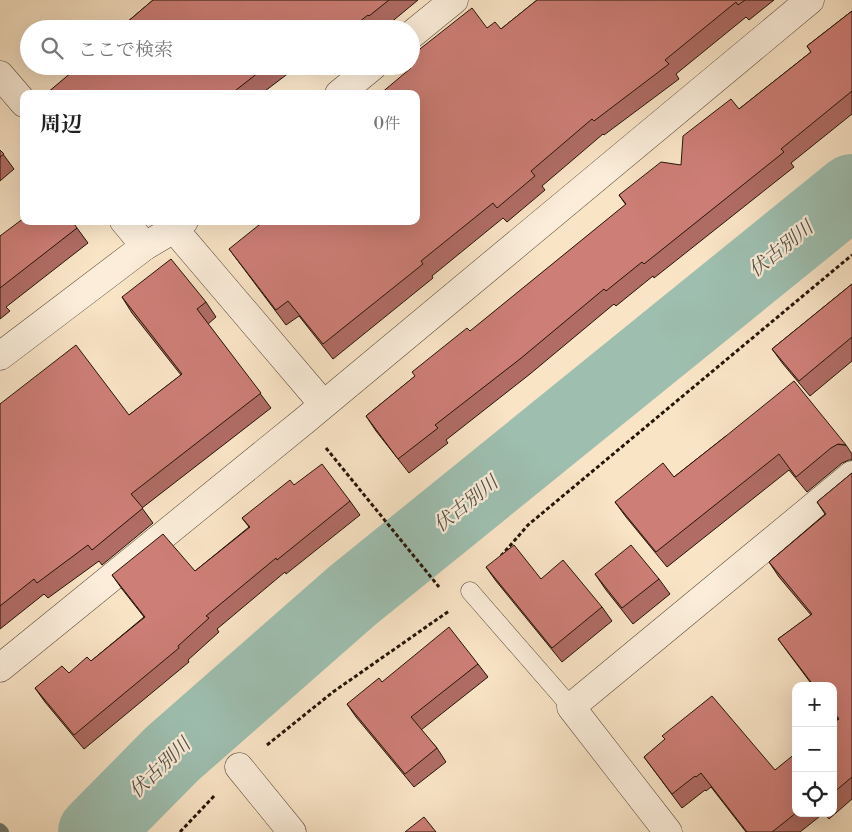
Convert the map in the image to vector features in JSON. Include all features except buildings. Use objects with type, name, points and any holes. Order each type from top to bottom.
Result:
[{"type":"street","points":[[420,28],[454,0]]},
{"type":"street","points":[[0,668],[314,412],[810,0]]},
{"type":"street","points":[[0,75],[20,98]]},
{"type":"street","points":[[345,90],[362,75]]},
{"type":"street","points":[[127,225],[145,246]]},
{"type":"street","points":[[0,356],[145,246],[179,225],[314,412]]},
{"type":"street","points":[[668,832],[571,707],[852,475]]},
{"type":"street","points":[[239,767],[292,832]]},
{"type":"lane","points":[[470,591],[571,707]]},
{"type":"path","points":[[180,832],[203,809],[239,767],[333,692],[457,605],[528,525],[852,255]]},
{"type":"path","points":[[314,412],[388,526],[443,592]]},
{"type":"waterway","name":"伏古別川","points":[[95,832],[172,754],[352,596],[852,191]]},
{"type":"waterway","points":[[0,829],[3,832]]}]
